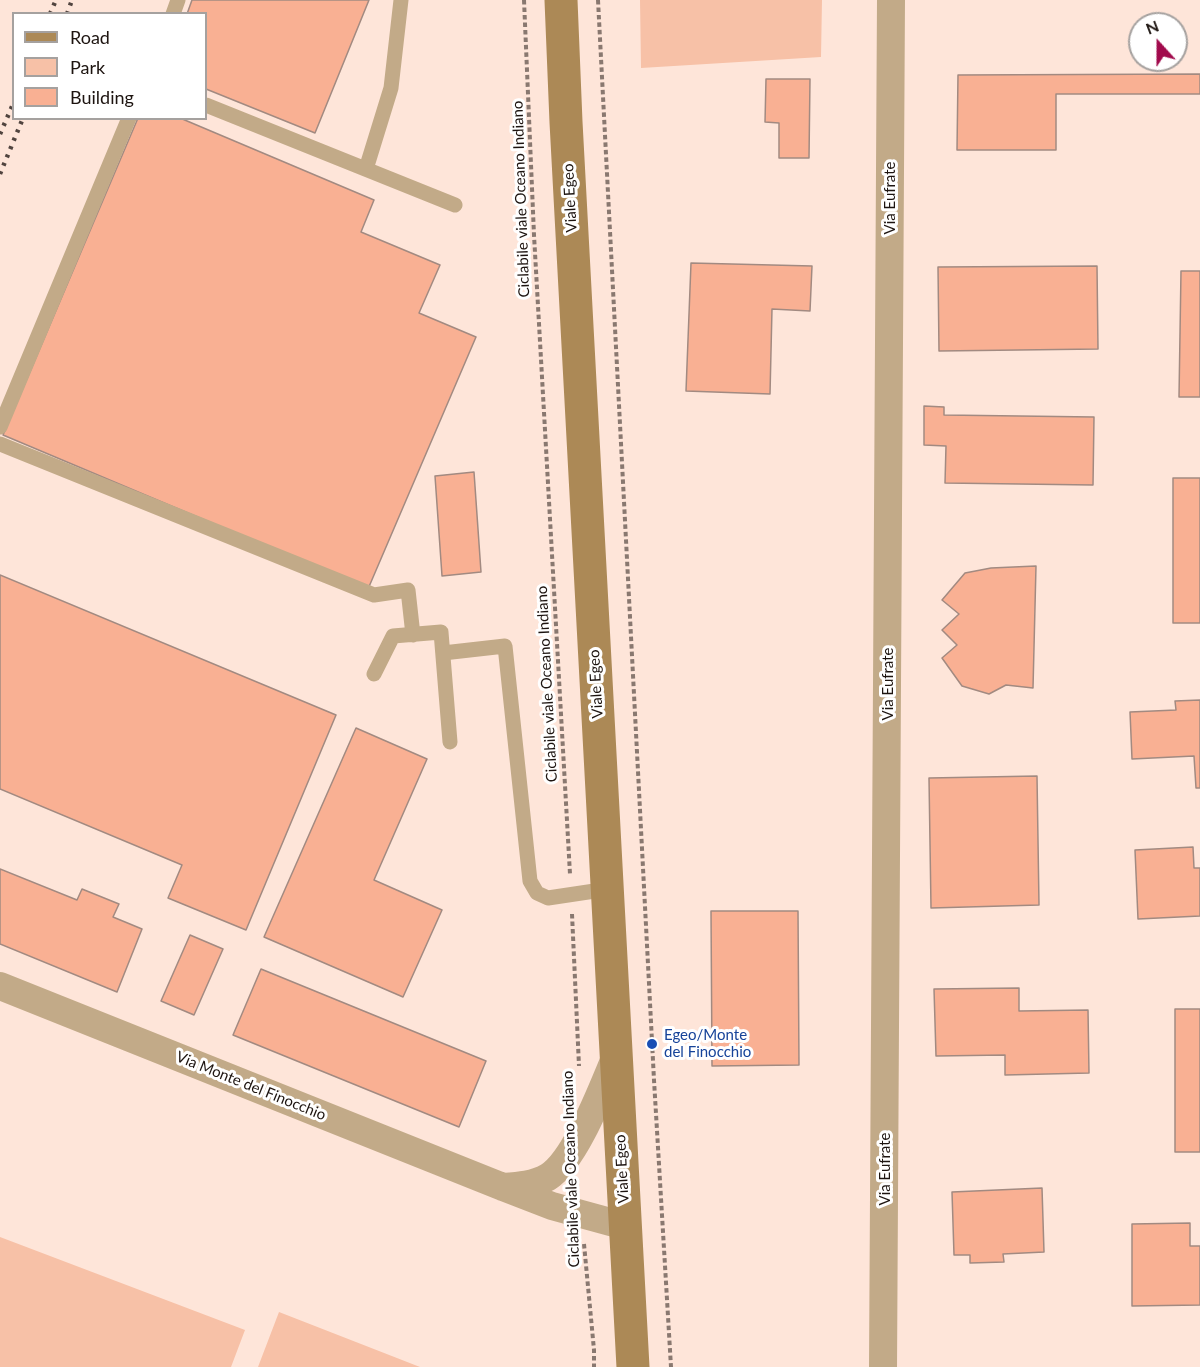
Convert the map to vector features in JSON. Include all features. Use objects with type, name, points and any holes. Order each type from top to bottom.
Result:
[{"type":"main road","name":"Viale Egeo","points":[[561,0],[633,1367]]},
{"type":"street","name":"Via Eufrate","points":[[883,1367],[891,0]]},
{"type":"street","name":"Via Monte del Finocchio","points":[[0,986],[552,1206],[626,1227]]},
{"type":"street","name":"Via Monte del Finocchio","points":[[503,1187],[530,1184],[550,1176],[560,1166],[584,1127],[616,1056]]},
{"type":"lane","points":[[366,169],[392,88],[401,0]]},
{"type":"lane","points":[[207,105],[455,205]]},
{"type":"lane","points":[[0,428],[128,120]]},
{"type":"lane","points":[[0,444],[374,595],[408,590],[413,635]]},
{"type":"lane","points":[[374,674],[393,636],[441,632],[450,742]]},
{"type":"lane","points":[[442,653],[505,646],[530,881],[537,892],[548,898],[608,889]]},
{"type":"path","name":"Ciclabile viale Oceano Indiano","points":[[524,0],[537,294],[580,1077]]},
{"type":"path","points":[[598,0],[671,1367]]},
{"type":"path","name":"Ciclabile viale Oceano Indiano","points":[[583,1215],[584,1255],[594,1367]]},
{"type":"green space","points":[[640,0],[822,0],[821,57],[641,68]]},
{"type":"green space","points":[[0,1237],[245,1330],[231,1367],[0,1367]]},
{"type":"green space","points":[[279,1312],[420,1367],[258,1367]]},
{"type":"building","points":[[192,0],[369,0],[315,133],[207,89],[207,12],[188,12]]},
{"type":"building","points":[[1200,74],[1200,94],[1056,94],[1056,150],[957,150],[958,75]]},
{"type":"building","points":[[766,79],[810,79],[809,158],[779,158],[779,123],[765,122]]},
{"type":"building","points":[[137,120],[185,120],[374,200],[361,232],[440,265],[419,313],[476,337],[368,589],[3,435]]},
{"type":"building","points":[[691,263],[812,266],[810,311],[772,309],[770,394],[686,391]]},
{"type":"building","points":[[1097,266],[1098,349],[939,351],[938,267]]},
{"type":"building","points":[[1181,271],[1200,271],[1200,397],[1179,397]]},
{"type":"building","points":[[924,406],[944,407],[944,415],[1094,417],[1093,485],[945,483],[946,446],[924,445]]},
{"type":"building","points":[[474,472],[481,572],[442,576],[435,476]]},
{"type":"building","points":[[1173,478],[1200,478],[1200,623],[1173,623]]},
{"type":"building","points":[[1036,566],[1033,688],[1006,685],[989,694],[962,686],[942,658],[957,645],[942,630],[959,614],[942,600],[965,573],[991,568]]},
{"type":"building","points":[[0,575],[336,715],[246,930],[168,898],[182,865],[0,789]]},
{"type":"building","points":[[1200,700],[1200,788],[1196,788],[1194,756],[1132,759],[1130,712],[1176,710],[1175,701]]},
{"type":"building","points":[[356,728],[427,759],[374,880],[442,910],[403,997],[264,937]]},
{"type":"building","points":[[1037,776],[1039,905],[931,908],[929,778]]},
{"type":"building","points":[[1193,847],[1194,868],[1200,868],[1200,916],[1138,919],[1135,850]]},
{"type":"building","points":[[0,869],[77,900],[82,889],[119,904],[113,917],[142,929],[117,992],[0,944]]},
{"type":"building","points":[[711,911],[798,911],[799,1065],[712,1066]]},
{"type":"building","points":[[190,935],[223,949],[194,1015],[161,1001]]},
{"type":"building","points":[[261,969],[486,1061],[459,1127],[233,1035]]},
{"type":"building","points":[[1019,988],[1019,1011],[1088,1010],[1089,1073],[1005,1075],[1005,1055],[936,1056],[934,989]]},
{"type":"building","points":[[1175,1009],[1200,1009],[1200,1152],[1175,1152]]},
{"type":"building","points":[[1042,1188],[1044,1252],[1003,1254],[1004,1262],[970,1263],[970,1255],[954,1255],[952,1192]]},
{"type":"building","points":[[1190,1223],[1190,1246],[1200,1246],[1200,1305],[1132,1306],[1132,1224]]},
{"type":"railway","points":[[51,12],[56,0]]},
{"type":"railway","points":[[68,12],[72,0]]},
{"type":"railway","points":[[0,134],[12,107]]},
{"type":"railway","points":[[0,174],[22,120]]},
{"type":"place","name":"Egeo/Monte del Finocchio","points":[[652,1044]]}]
